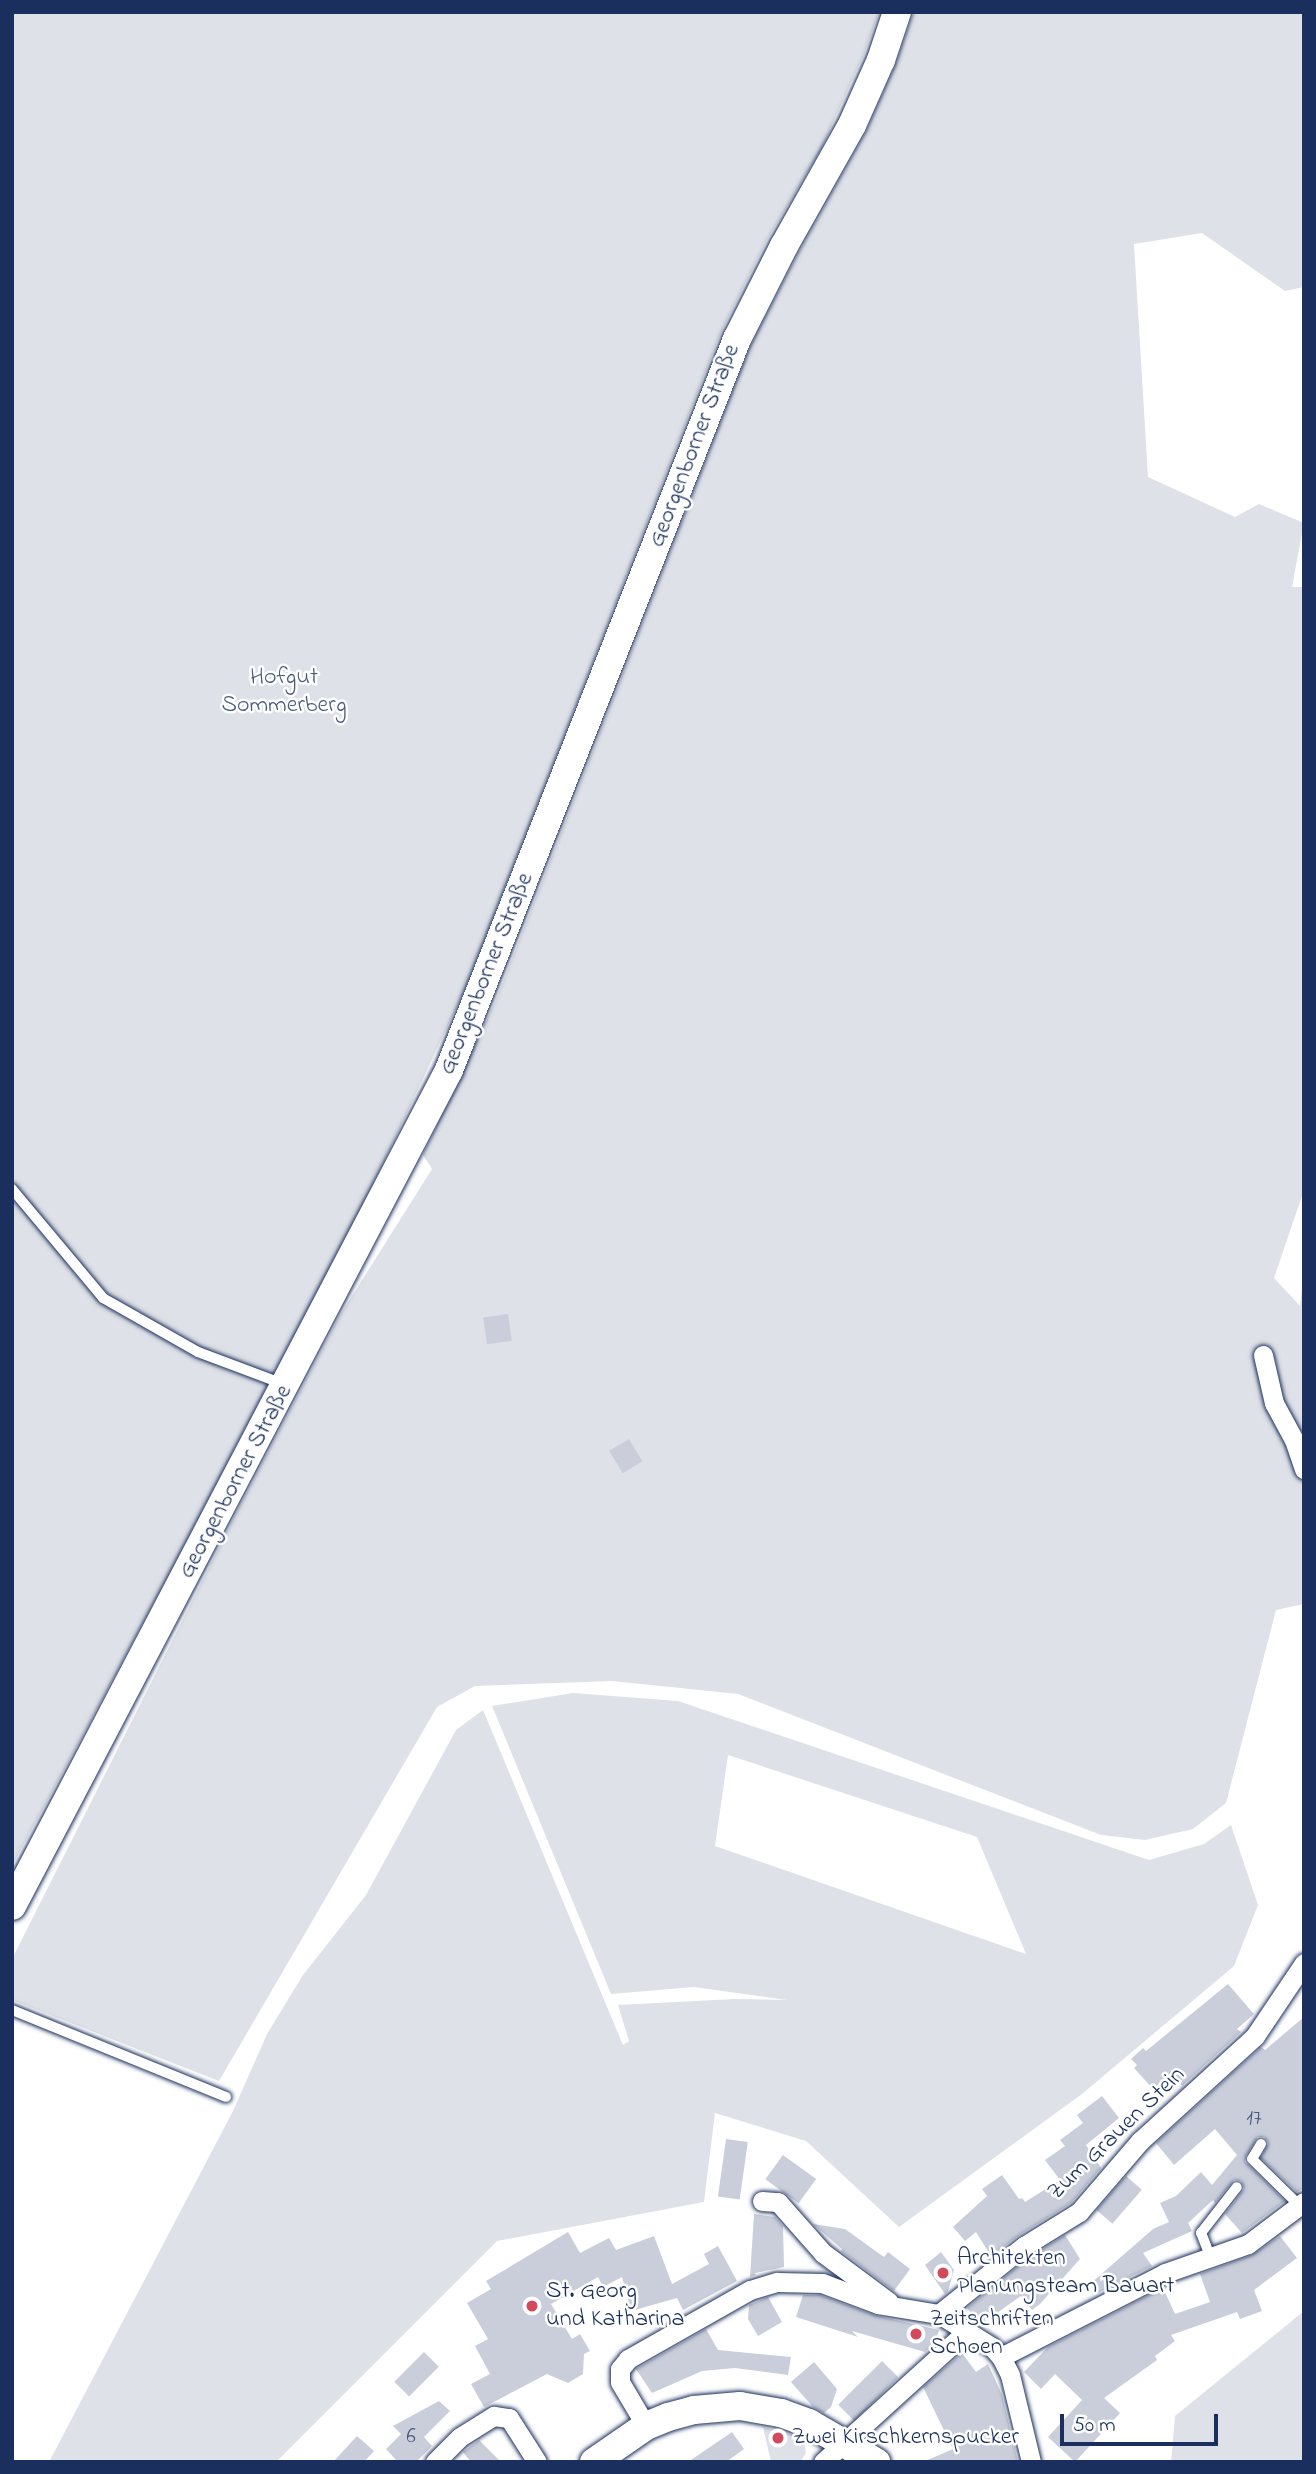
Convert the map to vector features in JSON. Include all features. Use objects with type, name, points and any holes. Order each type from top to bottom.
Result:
[{"type":"main road","name":"Georgenborner Straße","points":[[12,1906],[287,1385],[449,1070],[737,339],[784,246],[852,125],[881,60],[897,12]]},
{"type":"main road","points":[[594,2462],[646,2426],[694,2410],[754,2407],[809,2423],[876,2462]]},
{"type":"street","points":[[1263,1355],[1274,1403],[1294,1440],[1304,1469]]},
{"type":"street","name":"Zum Grauen Stein","points":[[939,2314],[1024,2246],[1079,2212],[1140,2141],[1255,2036],[1304,1963]]},
{"type":"street","points":[[762,2201],[778,2202],[823,2253],[895,2307]]},
{"type":"street","points":[[1001,2357],[1165,2273],[1248,2244],[1302,2204]]},
{"type":"street","points":[[646,2426],[623,2389],[620,2370],[628,2359],[750,2290],[777,2282],[821,2283],[878,2304],[939,2314],[1001,2357],[1010,2375],[1031,2462]]},
{"type":"street","points":[[823,2462],[967,2331]]},
{"type":"street","points":[[435,2462],[460,2437],[494,2416],[509,2418],[537,2462]]},
{"type":"lane","points":[[12,1189],[103,1298],[198,1352],[287,1385]]},
{"type":"lane","points":[[12,2010],[226,2097]]},
{"type":"lane","points":[[1261,2144],[1252,2159],[1302,2204]]},
{"type":"lane","points":[[1210,2256],[1200,2233],[1237,2187]]},
{"type":"green space","name":"Hofgut Sommerberg","points":[[12,12],[879,12],[864,54],[821,149],[768,238],[721,332],[466,987],[380,1170],[273,1382],[12,1866]]},
{"type":"green space","points":[[914,12],[1304,12],[1304,287],[1285,291],[1202,233],[1134,244],[1148,477],[1235,517],[1259,504],[1304,523],[1292,587],[1304,587],[1304,1190],[1274,1278],[1300,1306],[1304,1269],[1304,1604],[1276,1610],[1226,1803],[1193,1829],[1145,1840],[1101,1835],[738,1694],[612,1681],[475,1686],[437,1707],[219,2081],[12,2000],[12,1959],[239,1508],[340,1315],[432,1169],[423,1155],[496,1000],[751,345],[866,132],[895,66]]},
{"type":"green space","points":[[573,1693],[678,1701],[1149,1860],[1204,1844],[1231,1825],[1258,1905],[1234,1966],[1082,2094],[899,2227],[806,2141],[715,2113],[704,2202],[497,2241],[276,2462],[49,2462],[233,2111],[267,2034],[303,1975],[366,1895],[456,1730],[483,1710],[623,2045],[629,2041],[618,2005],[734,1999],[787,2000],[694,1987],[611,1994],[492,1706]],"holes":[[[728,1755],[977,1837],[1026,1954],[715,1846]]]},
{"type":"green space","points":[[1304,2311],[1304,2462],[1171,2462],[1175,2416]]},
{"type":"green space","points":[[763,2427],[798,2436],[804,2441],[806,2453],[800,2462],[771,2462]]},
{"type":"building","points":[[508,1314],[512,1341],[487,1344],[483,1317]]},
{"type":"building","points":[[629,1439],[642,1461],[623,1473],[609,1451]]},
{"type":"building","points":[[1228,1984],[1254,2014],[1237,2029],[1241,2032],[1182,2086],[1171,2074],[1153,2089],[1134,2068],[1137,2065],[1131,2059],[1143,2048],[1146,2051]]},
{"type":"building","points":[[1304,2017],[1304,2188],[1297,2192],[1261,2158],[1268,2143],[1264,2137],[1258,2137],[1246,2155],[1245,2162],[1285,2201],[1242,2233],[1225,2214],[1244,2189],[1241,2181],[1234,2180],[1215,2203],[1213,2200],[1188,2223],[1192,2231],[1143,2253],[1152,2266],[1096,2294],[1090,2284],[1153,2229],[1169,2222],[1160,2203],[1176,2196],[1201,2172],[1212,2185],[1237,2155],[1215,2129],[1174,2165],[1156,2143],[1261,2047],[1265,2050]]},
{"type":"building","points":[[1102,2096],[1119,2118],[1086,2145],[1101,2168],[1071,2203],[991,2256],[976,2232],[965,2241],[953,2227],[987,2196],[982,2189],[1002,2175],[1019,2199],[1022,2198],[1025,2202],[1060,2180],[1045,2160],[1065,2146],[1060,2140],[1083,2123],[1077,2115]]},
{"type":"building","points":[[726,2139],[748,2142],[740,2199],[718,2196]]},
{"type":"building","points":[[783,2155],[816,2179],[799,2203],[765,2179]]},
{"type":"building","points":[[1126,2176],[1142,2190],[1112,2224],[1096,2210]]},
{"type":"building","points":[[754,2214],[775,2217],[783,2226],[784,2267],[755,2273],[756,2275],[750,2277]]},
{"type":"building","points":[[813,2224],[845,2229],[884,2257],[888,2252],[910,2269],[894,2291],[841,2251],[842,2249]]},
{"type":"building","points":[[568,2232],[580,2253],[609,2238],[616,2250],[654,2236],[672,2284],[709,2264],[704,2254],[718,2246],[737,2281],[683,2310],[677,2298],[631,2311],[622,2277],[603,2287],[598,2277],[551,2304],[572,2339],[580,2334],[590,2351],[584,2354],[583,2374],[568,2383],[547,2374],[484,2407],[471,2384],[490,2374],[475,2346],[488,2339],[467,2303],[491,2289],[486,2281]]},
{"type":"building","points":[[1065,2235],[1080,2259],[1040,2304],[1032,2310],[1021,2296],[980,2325],[967,2308],[1031,2256]]},
{"type":"building","points":[[1280,2236],[1297,2258],[1254,2290],[1262,2311],[1240,2319],[1237,2312],[1171,2335],[1175,2341],[1155,2356],[1157,2360],[1104,2398],[1120,2413],[1075,2462],[1048,2437],[1082,2400],[1055,2374],[1041,2389],[1024,2372],[1048,2347],[1163,2288],[1175,2314],[1210,2302],[1200,2274],[1252,2255]]},
{"type":"building","name":"Architekten Planungsteam Bauart","points":[[941,2252],[954,2270],[945,2294],[925,2265]]},
{"type":"building","points":[[803,2295],[820,2295],[874,2315],[939,2330],[935,2343],[925,2352],[852,2331],[858,2337],[796,2317]]},
{"type":"building","points":[[768,2297],[782,2322],[758,2336],[748,2319],[749,2305]]},
{"type":"building","points":[[706,2329],[718,2350],[791,2357],[788,2375],[735,2368],[702,2371],[652,2393],[636,2369]]},
{"type":"building","points":[[424,2352],[439,2367],[409,2397],[394,2382]]},
{"type":"building","points":[[962,2353],[976,2372],[988,2364],[1002,2395],[1018,2462],[923,2462],[953,2449],[923,2387]]},
{"type":"building","points":[[882,2361],[898,2377],[854,2421],[838,2405]]},
{"type":"building","points":[[814,2362],[837,2389],[831,2407],[824,2413],[813,2407],[791,2382]]},
{"type":"building","points":[[439,2401],[450,2411],[424,2437],[432,2446],[416,2462],[398,2462],[386,2449],[401,2434],[393,2426]]},
{"type":"building","points":[[732,2432],[744,2449],[726,2462],[688,2462]]},
{"type":"building","points":[[357,2436],[374,2451],[364,2462],[333,2462]]},
{"type":"building","points":[[479,2440],[501,2462],[471,2462],[463,2452]]},
{"type":"place","name":"Architekten Planungsteam Bauart","points":[[943,2273]]},
{"type":"place","name":"St. Georg und Katharina","points":[[532,2306]]},
{"type":"place","name":"Zeitschriften Schoen","points":[[916,2334]]},
{"type":"place","name":"Zwei Kirschkernspucker","points":[[778,2438]]}]
